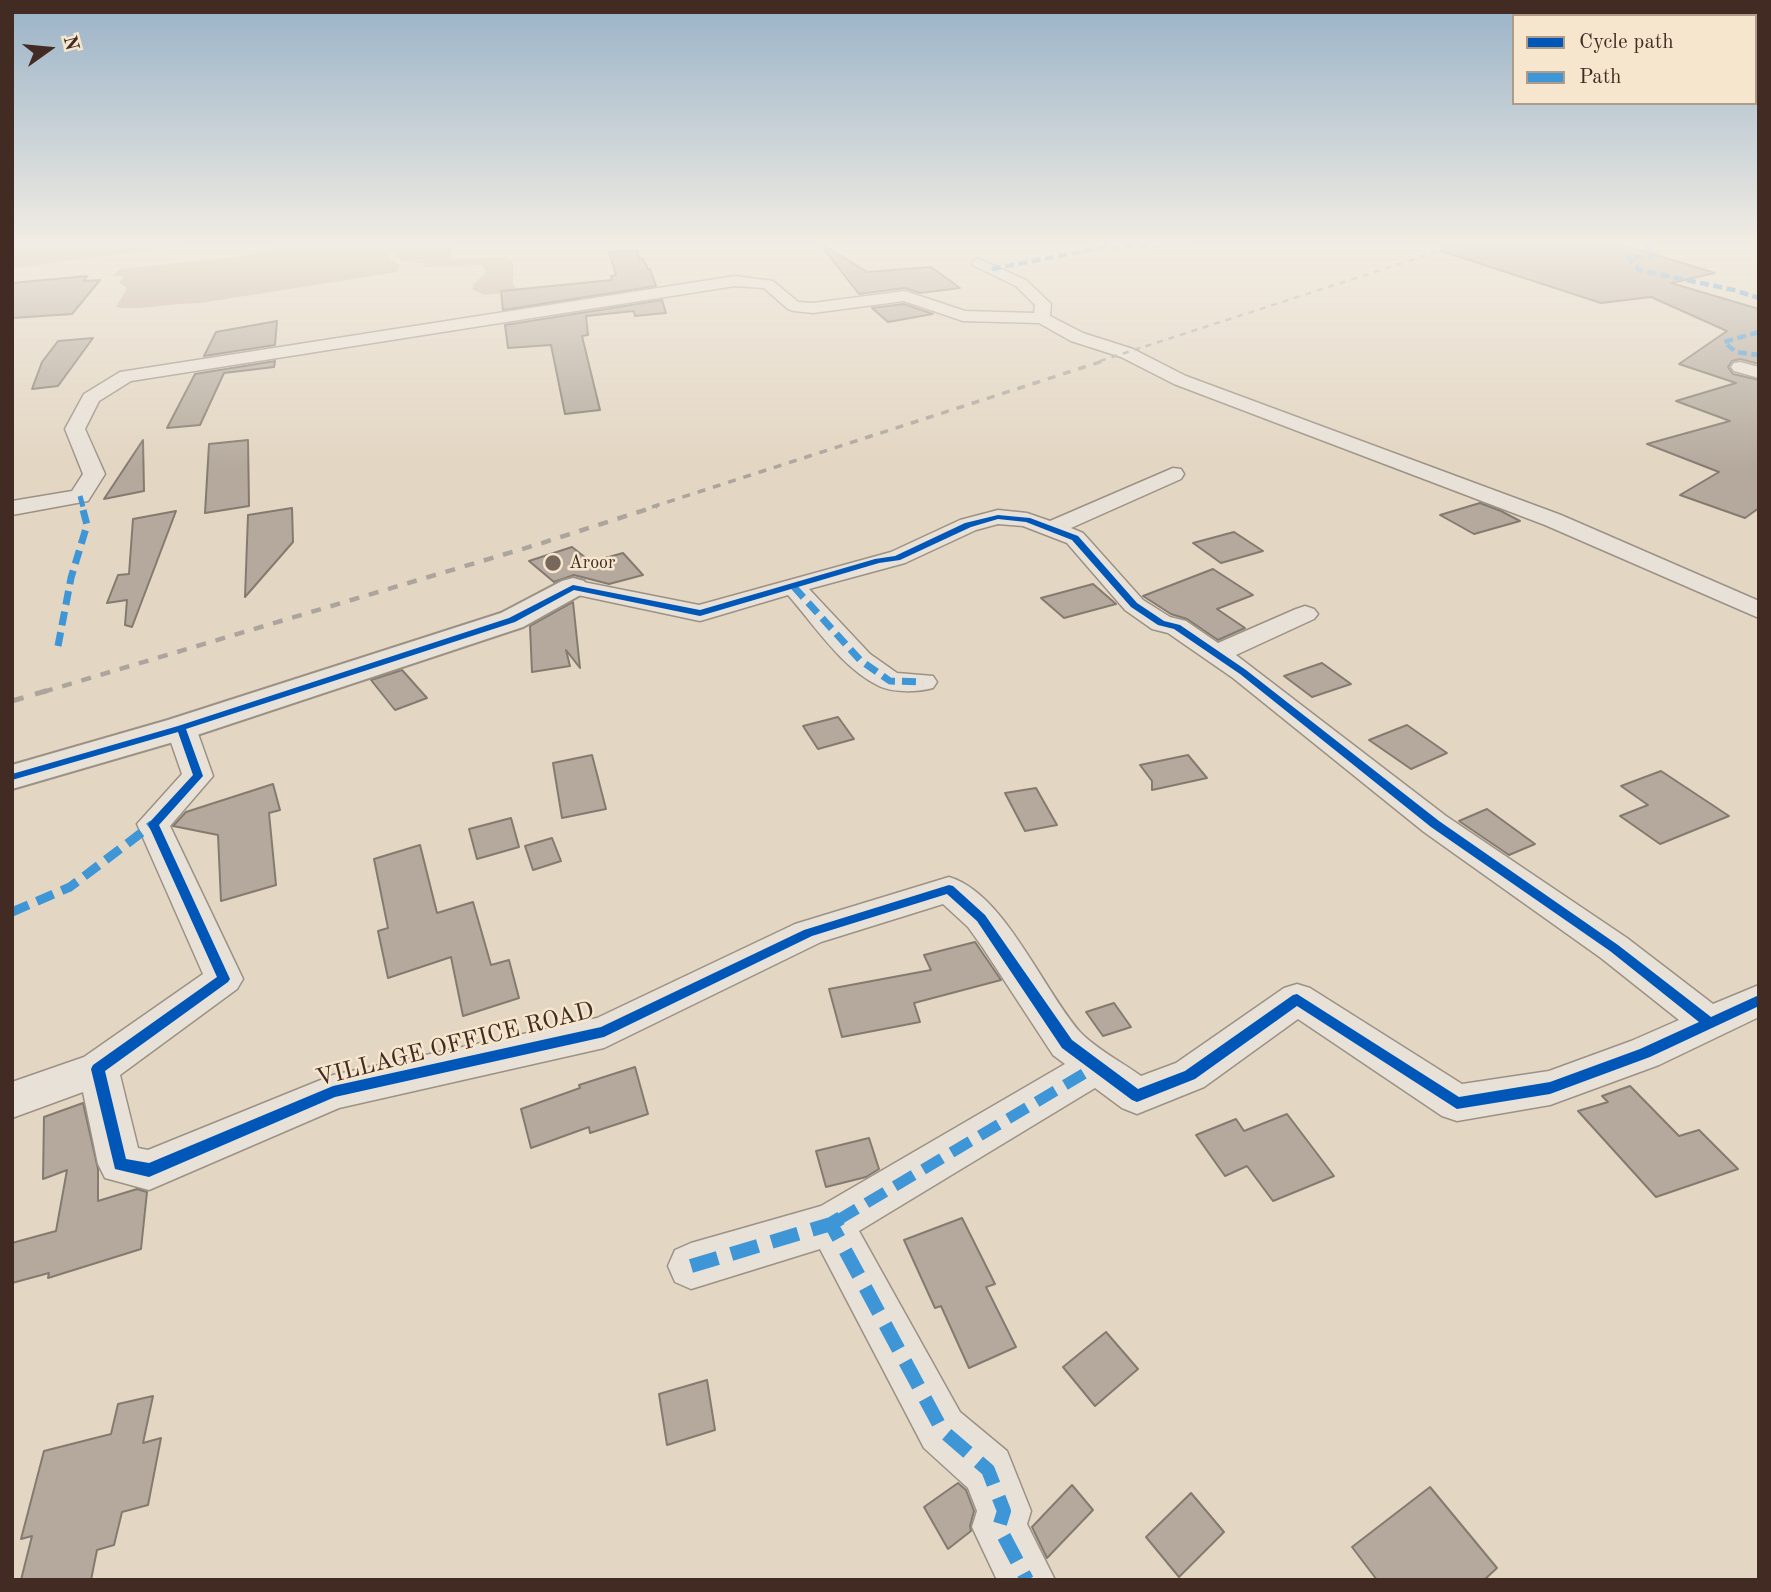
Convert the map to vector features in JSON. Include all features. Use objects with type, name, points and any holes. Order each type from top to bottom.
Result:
[{"type":"street","points":[[12,508],[80,496],[94,474],[75,429],[90,398],[127,376],[490,319]]},
{"type":"street","points":[[1044,319],[1077,337],[1127,353],[1180,380],[1389,456],[1752,602]]},
{"type":"street","points":[[1740,367],[1759,373]]},
{"type":"street","points":[[1051,529],[1173,474]]},
{"type":"street","points":[[12,777],[181,728],[512,620],[573,587],[699,613],[878,561],[897,558],[968,525],[998,517],[1027,520],[1076,538],[1134,605],[1161,623],[1177,627],[1216,654],[1435,824],[1614,948],[1710,1023]]},
{"type":"street","points":[[794,587],[860,660],[890,681],[923,682]]},
{"type":"street","points":[[1216,654],[1305,614]]},
{"type":"street","points":[[12,1100],[97,1069],[225,979],[153,824],[198,776],[181,728]]},
{"type":"street","name":"VILLAGE OFFICE ROAD","points":[[97,1069],[120,1164],[149,1170],[333,1092],[604,1032],[808,933],[949,889],[981,918],[1067,1044],[1137,1096],[1190,1075],[1297,999],[1457,1103],[1550,1088],[1645,1053],[1759,1000]]},
{"type":"street","points":[[691,1266],[831,1224],[1097,1066]]},
{"type":"street","points":[[831,1224],[942,1430],[988,1470],[1004,1511],[999,1527],[1027,1580]]},
{"type":"building","points":[[541,319],[586,319],[588,335],[582,336],[600,410],[565,414],[551,345],[508,348],[505,325]]},
{"type":"building","points":[[1701,319],[1759,319],[1759,364],[1740,359],[1732,361],[1728,367],[1733,374],[1759,380],[1759,508],[1745,518],[1680,495],[1719,472],[1647,444],[1730,421],[1676,401],[1736,383],[1679,364],[1727,331]]},
{"type":"building","points":[[277,321],[275,345],[204,356],[216,332]]},
{"type":"building","points":[[93,338],[58,386],[32,389],[42,362],[58,341]]},
{"type":"building","points":[[275,361],[274,367],[224,373],[200,425],[167,428],[195,374]]},
{"type":"building","points":[[143,440],[144,491],[104,499]]},
{"type":"building","points":[[248,440],[249,506],[205,513],[209,444]]},
{"type":"building","points":[[1480,503],[1520,521],[1474,534],[1440,515]]},
{"type":"building","points":[[292,508],[293,542],[245,597],[248,515]]},
{"type":"building","points":[[176,511],[132,627],[125,625],[127,600],[107,603],[118,575],[129,574],[133,519]]},
{"type":"building","points":[[1234,532],[1263,551],[1221,563],[1193,543]]},
{"type":"building","points":[[572,547],[591,562],[623,553],[643,575],[609,584],[574,575],[554,582],[529,561]]},
{"type":"building","points":[[1213,569],[1253,595],[1217,609],[1245,628],[1218,640],[1187,619],[1171,614],[1143,596]]},
{"type":"building","points":[[1093,584],[1116,604],[1064,618],[1041,598]]},
{"type":"building","points":[[573,602],[580,668],[566,650],[570,666],[532,672],[530,626]]},
{"type":"building","points":[[1322,663],[1351,684],[1312,697],[1284,676]]},
{"type":"building","points":[[402,670],[427,698],[395,710],[371,680]]},
{"type":"building","points":[[838,717],[854,739],[818,749],[803,726]]},
{"type":"building","points":[[1407,725],[1447,753],[1411,769],[1369,740]]},
{"type":"building","points":[[592,755],[606,809],[562,818],[553,763]]},
{"type":"building","points":[[1188,755],[1207,778],[1152,790],[1152,781],[1140,765]]},
{"type":"building","points":[[1661,771],[1729,816],[1660,844],[1620,816],[1648,805],[1621,786]]},
{"type":"building","points":[[273,784],[280,810],[269,813],[276,885],[221,901],[218,835],[173,826],[186,812]]},
{"type":"building","points":[[1036,788],[1057,825],[1025,831],[1005,793]]},
{"type":"building","points":[[1487,809],[1535,844],[1509,855],[1459,821]]},
{"type":"building","points":[[511,818],[519,847],[477,859],[469,829]]},
{"type":"building","points":[[552,838],[561,861],[533,870],[525,846]]},
{"type":"building","points":[[420,845],[437,913],[473,902],[491,965],[509,960],[519,998],[463,1016],[451,957],[388,978],[378,931],[388,928],[374,859]]},
{"type":"building","points":[[975,942],[1001,980],[914,1003],[920,1022],[842,1037],[829,989],[931,970],[924,955]]},
{"type":"building","points":[[1114,1003],[1131,1027],[1103,1036],[1086,1012]]},
{"type":"building","points":[[635,1067],[648,1114],[590,1133],[589,1127],[531,1148],[521,1109],[580,1088],[579,1085]]},
{"type":"building","points":[[1630,1086],[1679,1136],[1699,1130],[1738,1169],[1656,1197],[1578,1111],[1608,1102],[1602,1096]]},
{"type":"building","points":[[83,1103],[98,1169],[98,1201],[137,1189],[147,1192],[141,1249],[48,1278],[49,1273],[12,1283],[12,1243],[56,1231],[67,1170],[43,1179],[44,1117]]},
{"type":"building","points":[[1287,1114],[1334,1176],[1273,1201],[1247,1166],[1225,1176],[1196,1135],[1236,1119],[1244,1131]]},
{"type":"building","points":[[869,1138],[879,1169],[866,1177],[826,1187],[816,1151]]},
{"type":"building","points":[[962,1218],[995,1284],[986,1287],[1016,1347],[969,1368],[941,1306],[935,1308],[904,1240]]},
{"type":"building","points":[[1106,1332],[1138,1369],[1095,1406],[1063,1367]]},
{"type":"building","points":[[707,1380],[715,1430],[667,1445],[659,1394]]},
{"type":"building","points":[[153,1396],[143,1443],[161,1438],[148,1505],[122,1512],[114,1545],[97,1550],[91,1580],[21,1580],[32,1536],[21,1539],[44,1451],[111,1434],[118,1404]]},
{"type":"building","points":[[958,1483],[966,1490],[974,1511],[971,1531],[948,1549],[924,1507]]},
{"type":"building","points":[[1072,1485],[1093,1510],[1047,1558],[1032,1527]]},
{"type":"building","points":[[1430,1487],[1497,1568],[1484,1580],[1377,1580],[1352,1547]]},
{"type":"building","points":[[1191,1493],[1224,1532],[1179,1577],[1146,1537]]},
{"type":"railway","points":[[1100,361],[1229,319]]},
{"type":"railway","points":[[652,507],[1106,360]]},
{"type":"railway","points":[[43,692],[539,544],[657,506]]},
{"type":"railway","points":[[12,701],[49,690]]},
{"type":"marked path","points":[[1759,332],[1724,342],[1736,352],[1759,355]]},
{"type":"marked path","points":[[58,646],[71,578],[87,525],[80,496]]},
{"type":"marked path","points":[[794,587],[860,660],[890,681],[923,682]]},
{"type":"marked path","points":[[12,912],[70,887],[153,824]]},
{"type":"marked path","points":[[1027,1580],[999,1527],[1004,1511],[988,1470],[942,1430],[831,1224],[1097,1066]]},
{"type":"marked path","points":[[691,1266],[831,1224]]},
{"type":"cycle path","points":[[12,777],[181,728],[512,620],[573,587],[700,613],[878,561],[897,558],[968,525],[998,517],[1027,520],[1075,538],[1134,605],[1161,623],[1177,627],[1243,672],[1435,824],[1614,948],[1710,1023]]},
{"type":"cycle path","points":[[181,728],[198,776],[153,824],[224,979],[98,1069],[120,1164],[149,1170],[333,1092],[604,1032],[808,933],[949,889],[981,918],[1067,1044],[1137,1096],[1190,1075],[1297,999],[1457,1103],[1550,1088],[1645,1053],[1759,1000]]},
{"type":"place","name":"Aroor","points":[[553,563]]}]
